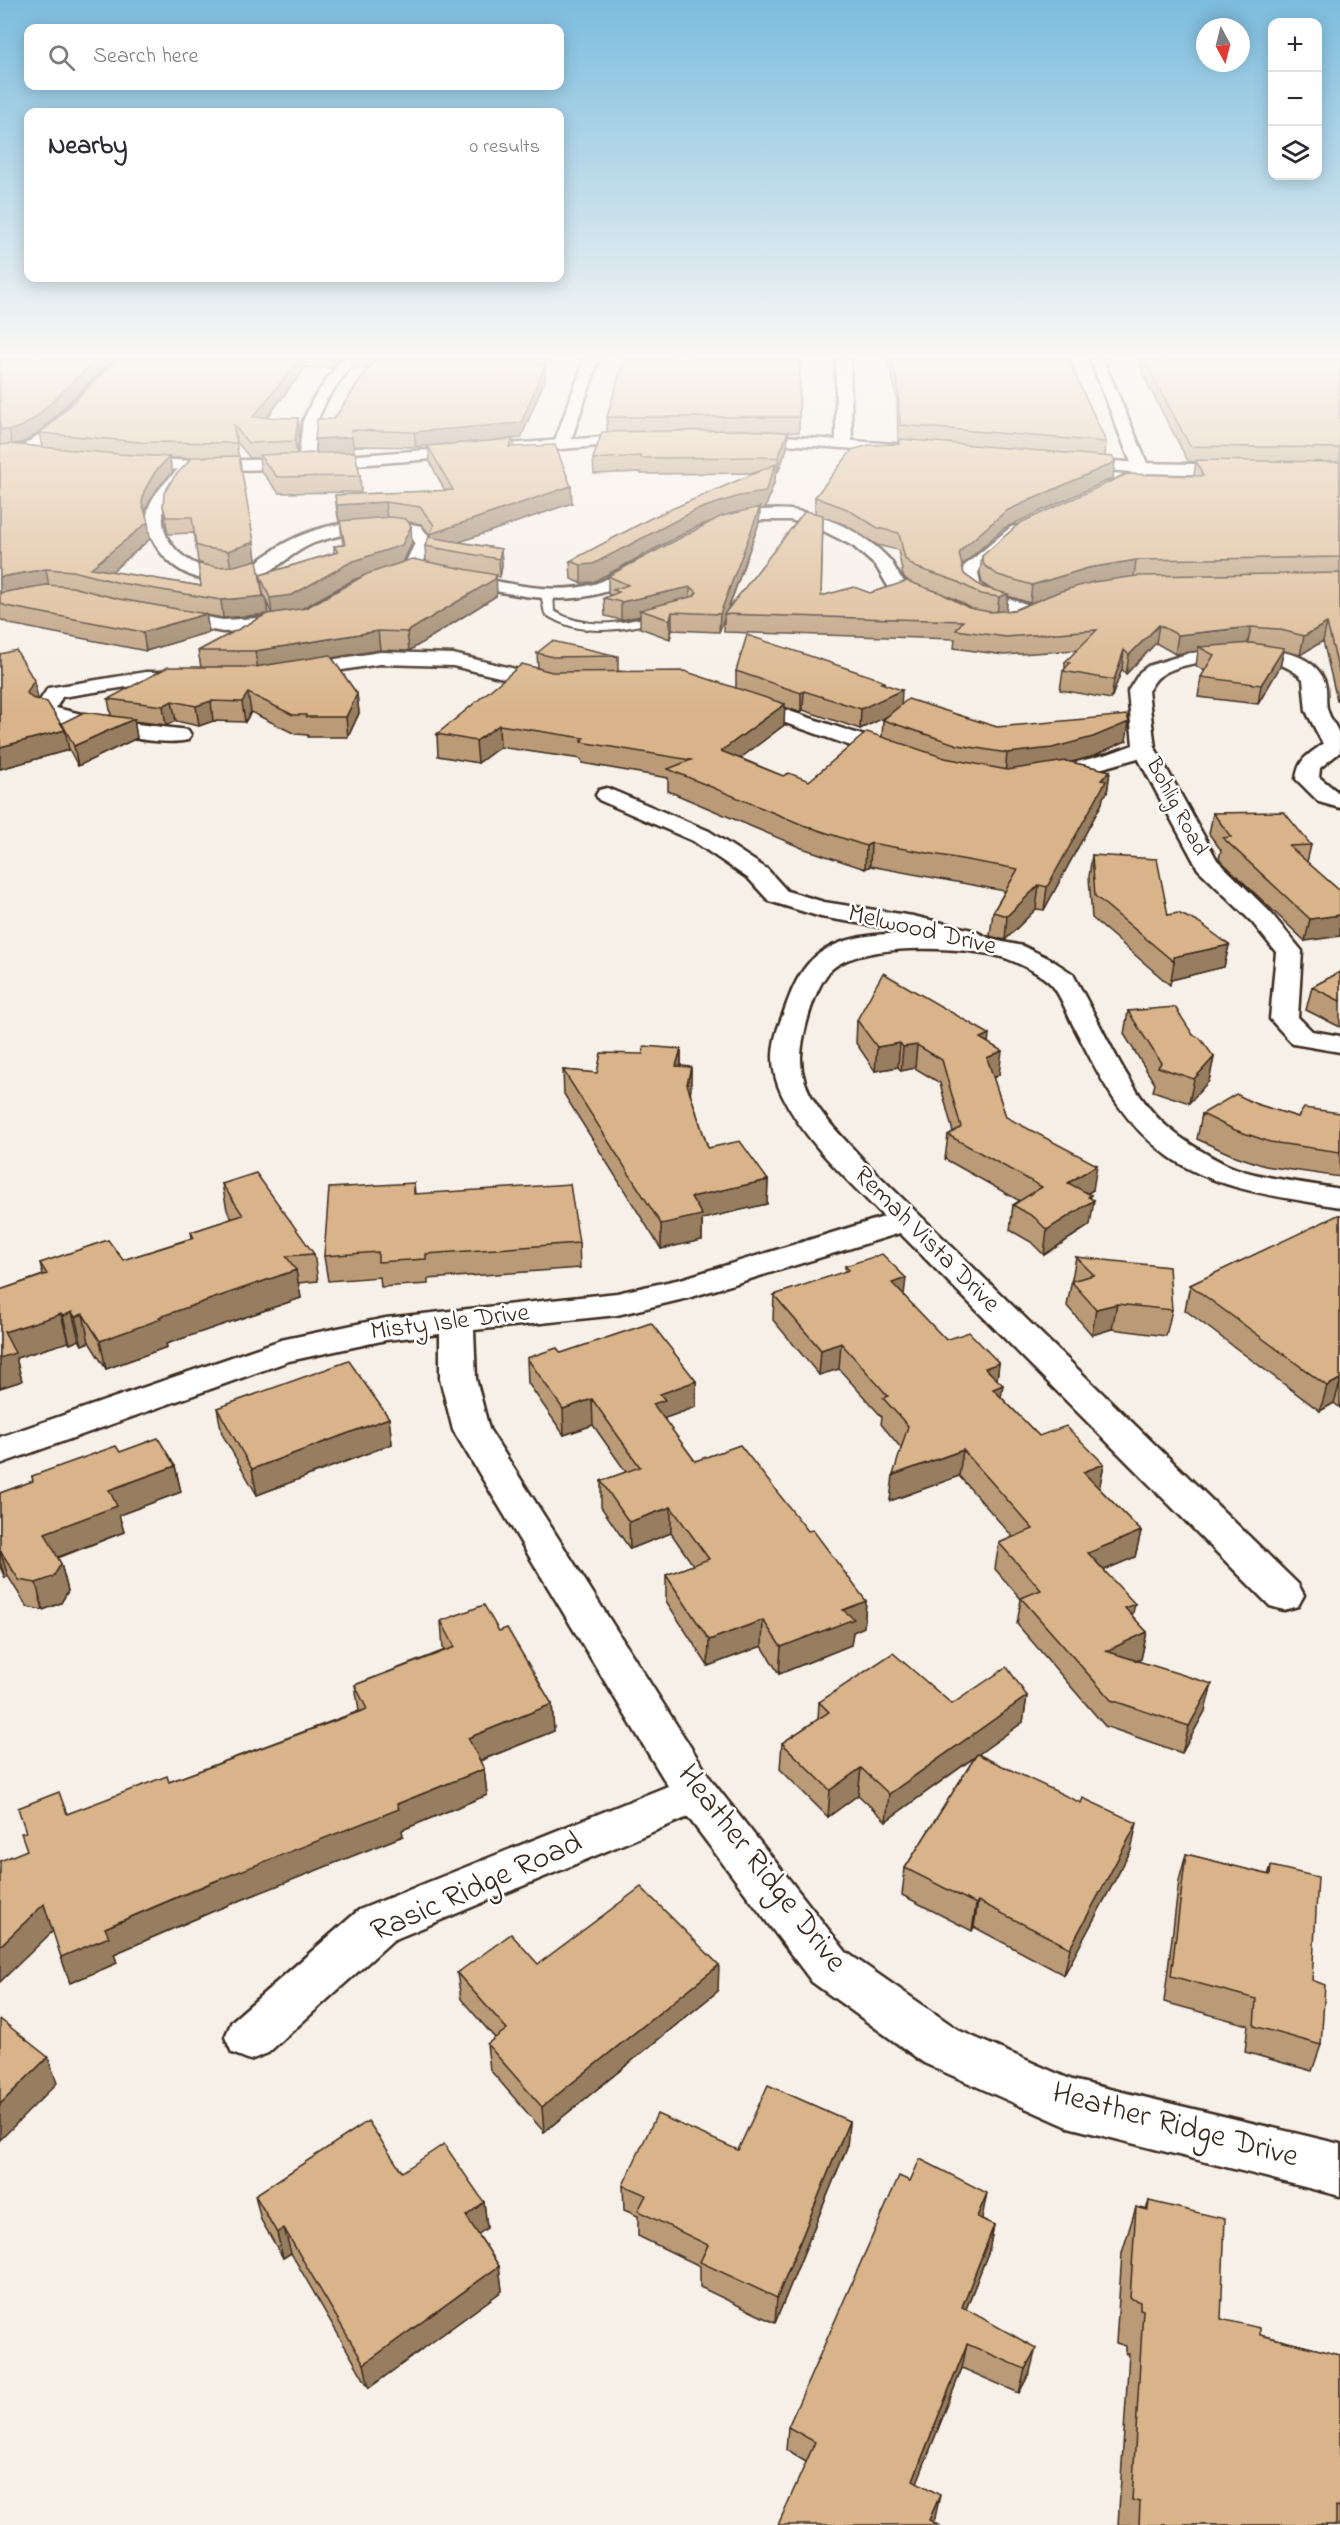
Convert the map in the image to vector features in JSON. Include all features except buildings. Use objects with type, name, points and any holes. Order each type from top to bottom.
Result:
[{"type":"street","points":[[181,477],[155,507],[153,520],[164,545],[179,563],[195,573],[213,577],[239,574],[261,568],[288,549],[310,539],[356,527],[380,526],[415,530],[420,535],[424,543],[412,568]]},
{"type":"street","points":[[1093,497],[1135,477]]},
{"type":"street","points":[[705,532],[734,519],[757,515],[790,515],[820,522],[859,542],[883,563],[896,584],[914,594],[957,610]]},
{"type":"street","points":[[1030,611],[988,599],[971,586],[969,570],[1011,534],[1032,525]]},
{"type":"street","points":[[391,575],[412,568],[547,594],[599,589],[662,555]]},
{"type":"street","points":[[1003,623],[1011,622],[1030,611],[1050,605]]},
{"type":"street","points":[[146,614],[223,626],[275,624],[300,621],[308,616]]},
{"type":"street","name":"Bohlig Road","points":[[1337,743],[1317,711],[1315,685],[1311,675],[1297,665],[1271,656],[1230,652],[1192,658],[1153,671],[1138,691],[1144,748],[1207,864],[1261,917],[1288,951],[1284,1019],[1303,1038],[1340,1044]]},
{"type":"street","points":[[269,676],[380,658],[453,660],[553,684],[576,684]]},
{"type":"street","points":[[180,735],[119,730],[70,720],[44,711],[55,692],[146,678],[213,678]]},
{"type":"street","points":[[722,695],[918,762]]},
{"type":"street","points":[[1337,743],[1309,765],[1307,779],[1327,797],[1340,801]]},
{"type":"street","points":[[1028,780],[1051,777],[1116,759],[1144,748]]},
{"type":"street","name":"Melwood Drive","points":[[607,795],[701,836],[758,874],[778,896],[820,909],[914,924],[963,936],[985,946],[1014,952],[1041,965],[1063,980],[1125,1095],[1146,1123],[1180,1150],[1218,1172],[1273,1186],[1340,1198]]},
{"type":"street","name":"Remah Vista Drive","points":[[985,946],[891,943],[854,948],[822,962],[808,983],[787,1044],[786,1067],[796,1094],[810,1116],[854,1168],[1284,1595]]},
{"type":"street","name":"Misty Isle Drive","points":[[0,1451],[281,1351],[386,1329],[617,1304],[688,1288],[907,1220]]},
{"type":"street","name":"Heather Ridge Drive","points":[[457,1320],[458,1379],[471,1430],[696,1794],[829,1967],[942,2046],[1068,2103],[1340,2170]]},
{"type":"street","name":"Rasic Ridge Road","points":[[250,2037],[376,1925],[696,1794]]},
{"type":"lane","points":[[547,594],[549,612],[555,617],[569,623],[593,627],[638,624],[679,613]]}]
